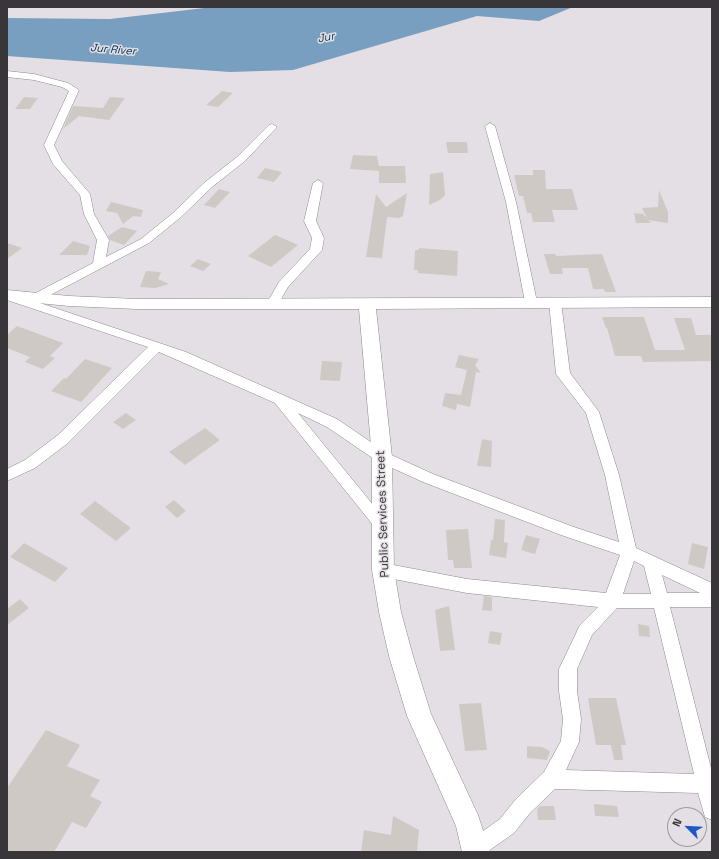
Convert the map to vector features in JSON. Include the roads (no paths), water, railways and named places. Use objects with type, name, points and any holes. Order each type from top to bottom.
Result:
[{"type":"street","points":[[7,74],[34,77],[65,85],[74,90],[49,145],[57,162],[85,194],[90,214],[103,240],[100,265]]},
{"type":"street","points":[[490,126],[511,202],[532,302]]},
{"type":"street","points":[[36,298],[145,241],[177,215],[208,185],[240,159],[272,127]]},
{"type":"street","points":[[273,303],[283,285],[316,250],[318,238],[310,221],[318,183]]},
{"type":"street","points":[[7,296],[137,304],[712,302]]},
{"type":"street","points":[[7,296],[157,346],[332,423],[382,457],[428,478],[566,532],[628,552],[712,591]]},
{"type":"street","points":[[476,850],[507,826],[551,779],[570,742],[572,718],[568,691],[568,669],[586,630],[612,601],[628,552],[612,475],[592,412],[564,374],[555,302]]},
{"type":"street","name":"Public Services Street","points":[[367,304],[382,457],[383,570],[390,612],[401,656],[419,716],[468,824],[476,850]]},
{"type":"street","points":[[7,475],[30,464],[63,439],[157,346]]},
{"type":"street","points":[[279,399],[382,526]]},
{"type":"street","points":[[650,562],[661,601],[712,810]]},
{"type":"street","points":[[383,570],[459,585],[612,601],[712,600]]},
{"type":"street","points":[[551,779],[706,784]]},
{"type":"water","points":[[213,7],[573,7],[539,21],[477,16],[293,70],[230,72],[7,56],[7,18],[110,19]]},
{"type":"water label","name":"Jur","points":[[326,38]]},
{"type":"water label","name":"Jur River","points":[[113,50]]}]
